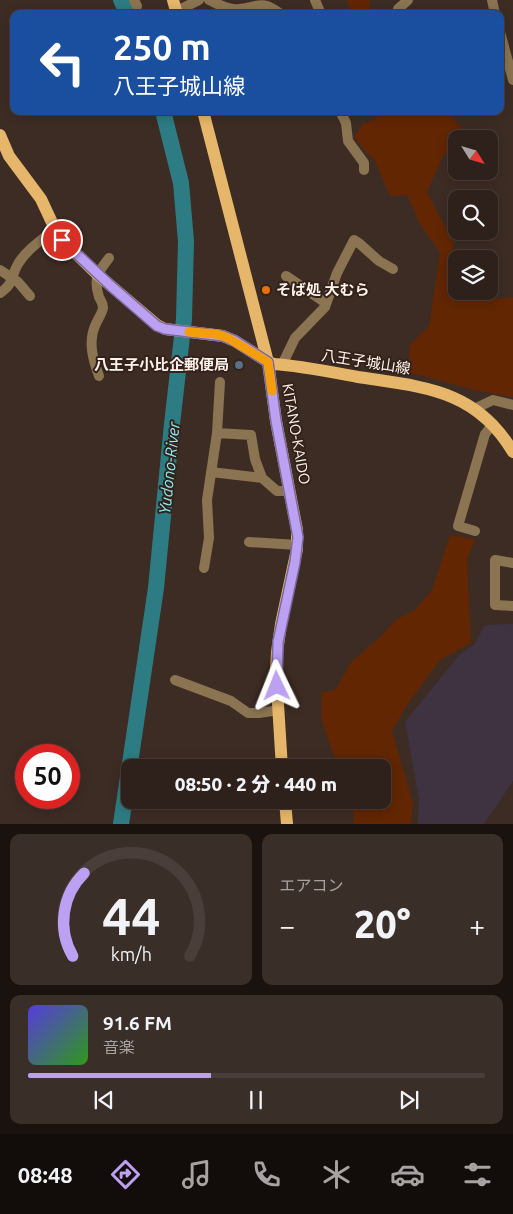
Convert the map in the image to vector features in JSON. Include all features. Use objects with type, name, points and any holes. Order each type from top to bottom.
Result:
[{"type":"main road","name":"KITANO-KAIDO","points":[[205,115],[268,362],[276,421],[297,530],[298,545],[278,642],[276,672],[281,759]]},
{"type":"main road","points":[[0,136],[9,156],[41,199],[62,240],[97,274]]},
{"type":"main road","name":"八王子城山線","points":[[97,274],[146,318],[157,326],[168,330],[217,334],[228,338],[268,362],[430,388],[451,396],[474,409],[492,424],[513,452]]},
{"type":"main road","points":[[286,809],[287,824]]},
{"type":"street","points":[[176,8],[198,0]]},
{"type":"street","points":[[209,0],[238,10],[252,5],[273,2]]},
{"type":"street","points":[[399,10],[408,0]]},
{"type":"street","points":[[507,59],[513,80]]},
{"type":"street","points":[[342,115],[346,123],[348,141],[364,163],[364,170]]},
{"type":"street","points":[[0,293],[10,286],[18,264],[26,254],[55,229]]},
{"type":"street","points":[[282,365],[295,338],[326,303],[337,274],[354,240],[379,261],[393,268]]},
{"type":"street","points":[[99,376],[92,356],[94,328],[103,305],[96,284],[97,274],[109,258]]},
{"type":"street","points":[[0,270],[18,282],[30,296]]},
{"type":"street","points":[[286,276],[326,303]]},
{"type":"street","points":[[204,568],[209,538],[207,500],[217,433],[220,382]]},
{"type":"street","points":[[474,409],[493,400],[513,405]]},
{"type":"street","points":[[475,531],[458,526],[485,434],[492,424]]},
{"type":"street","points":[[217,433],[251,435],[255,459],[262,478],[276,491],[290,491]]},
{"type":"street","points":[[211,472],[262,478]]},
{"type":"street","points":[[249,542],[298,545]]},
{"type":"street","points":[[513,563],[494,560],[495,605],[513,606]]},
{"type":"street","points":[[175,680],[231,701],[248,713],[278,710]]},
{"type":"shaded area","points":[[347,0],[369,0],[371,10],[351,10]]},
{"type":"shaded area","points":[[381,115],[450,115],[464,130],[448,130],[448,153],[443,156],[427,192],[448,232],[448,240],[453,242],[453,250],[448,250],[448,300],[481,301],[513,297],[513,397],[474,390],[408,372],[410,345],[429,326],[440,252],[421,226],[407,195],[390,196],[374,159],[354,137],[362,125]]},
{"type":"shaded area","points":[[450,535],[475,539],[467,560],[471,643],[440,660],[407,705],[392,731],[413,803],[411,824],[354,824],[353,809],[391,809],[391,759],[335,759],[322,722],[321,693],[336,689],[351,662],[378,639],[397,619],[415,610],[432,590]]},
{"type":"shaded area","points":[[513,624],[513,781],[484,824],[418,824],[419,799],[405,722],[459,655],[475,644],[485,625]]},
{"type":"waterway","name":"Yudono-River","points":[[121,0],[126,10]]},
{"type":"waterway","name":"Yudono-River","points":[[121,824],[156,588],[184,319],[186,241],[181,183],[164,115]]},
{"type":"slow traffic","points":[[189,332],[217,334],[228,338],[268,362],[272,391]]},
{"type":"place","name":"そば処 大むら","points":[[266,290]]},
{"type":"place","name":"八王子小比企郵便局","points":[[239,365]]},
{"type":"route","points":[[62,240],[97,274],[157,326],[165,329],[217,334],[235,341],[268,362],[276,421],[298,537],[295,562],[278,642],[277,686]]}]
